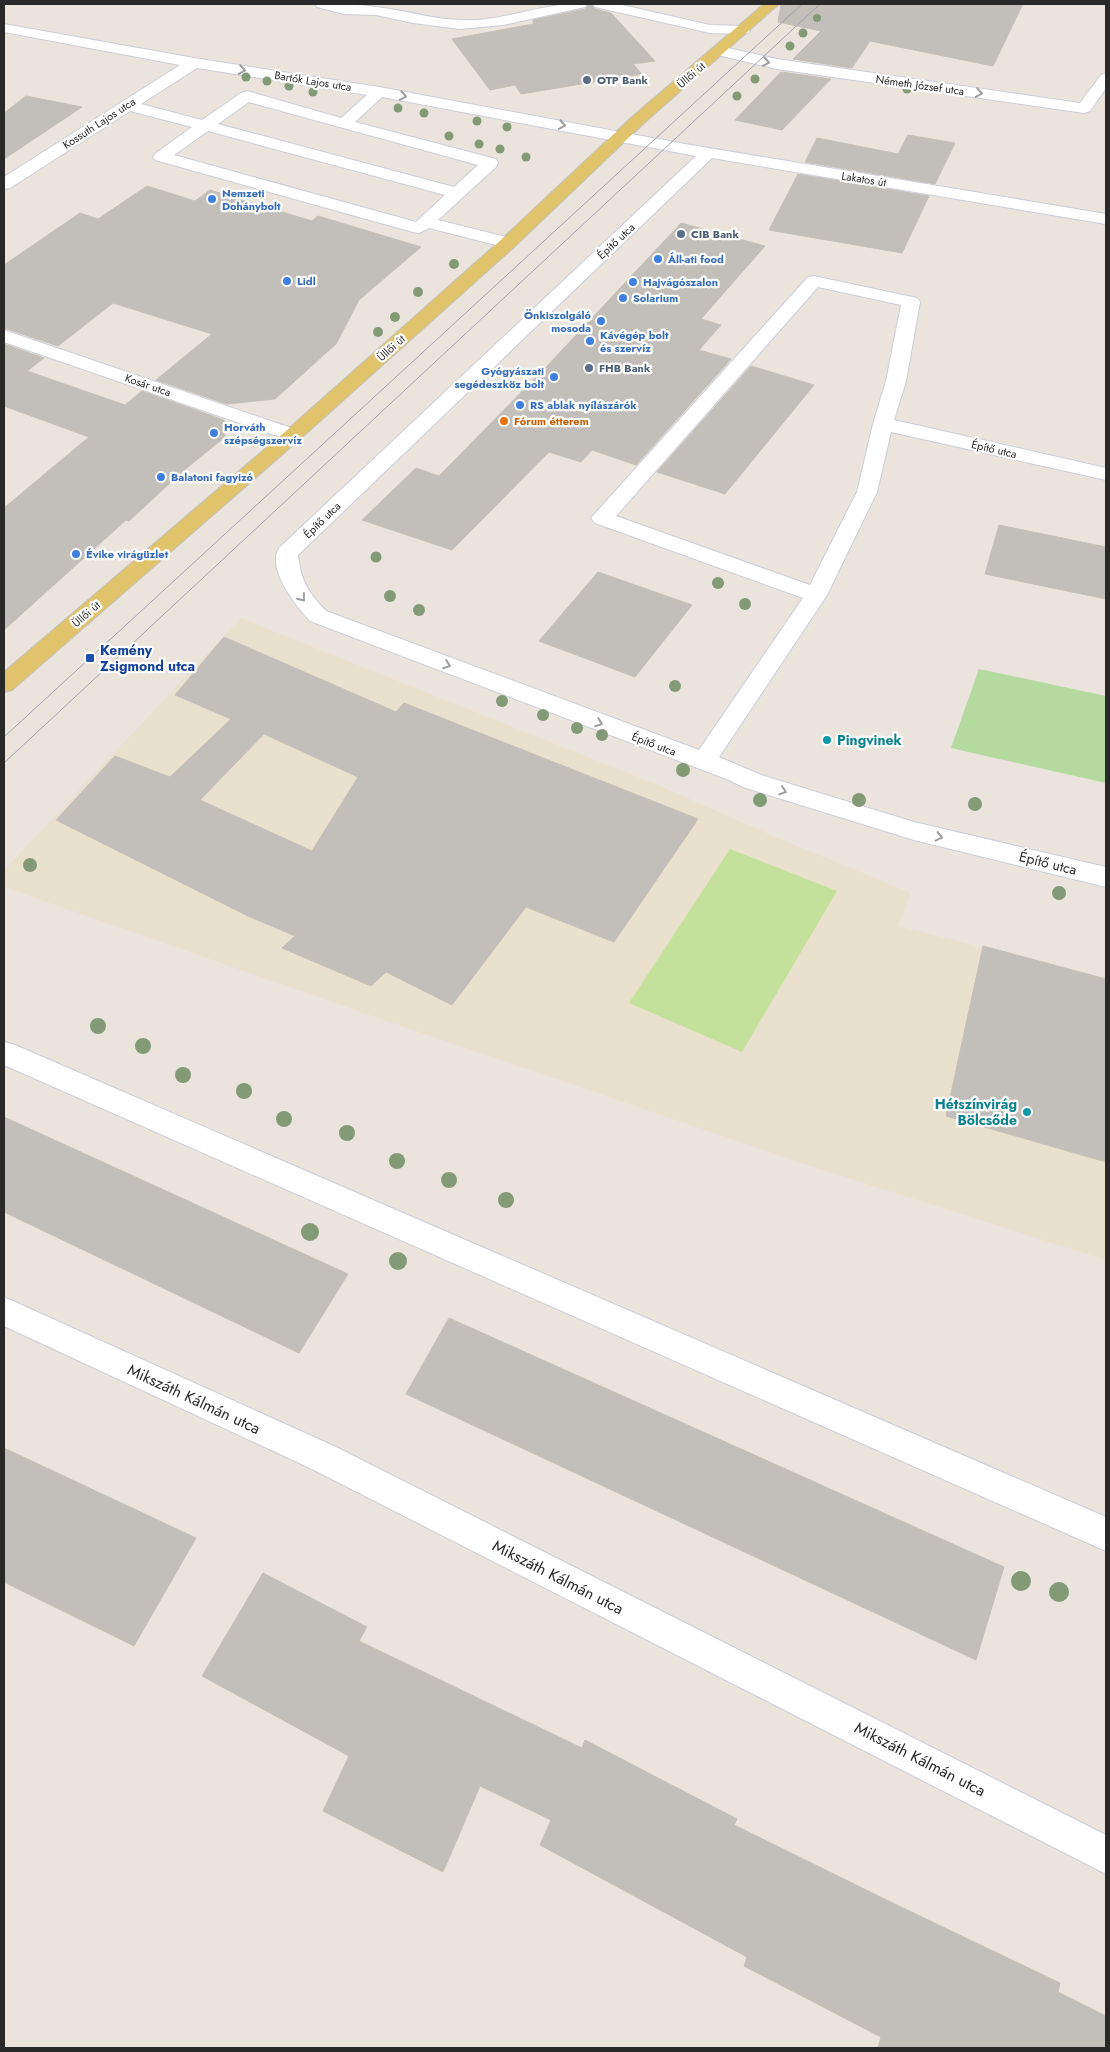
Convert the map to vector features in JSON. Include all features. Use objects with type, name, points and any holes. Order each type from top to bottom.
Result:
[{"type":"main road","name":"Üllői út","points":[[4,684],[293,435],[508,244],[638,120],[772,4]]},
{"type":"street","points":[[322,4],[344,10],[376,11],[416,5]]},
{"type":"street","points":[[505,4],[518,17]]},
{"type":"street","points":[[376,11],[413,19],[460,25],[503,21],[580,4]]},
{"type":"street","points":[[600,4],[710,28],[743,30]]},
{"type":"street","name":"Bartók Lajos utca","points":[[4,28],[194,63],[380,92],[622,136]]},
{"type":"street","name":"Németh József utca","points":[[719,51],[778,64],[1084,108],[1106,78]]},
{"type":"street","name":"Kossuth Lajos utca","points":[[4,184],[194,63]]},
{"type":"street","points":[[344,124],[380,92]]},
{"type":"street","points":[[247,96],[490,163],[419,228],[161,157],[206,126],[247,96]]},
{"type":"street","points":[[127,105],[456,193]]},
{"type":"street","name":"Lakatos út","points":[[622,136],[708,153],[1106,219]]},
{"type":"street","name":"Építő utca","points":[[708,153],[287,553],[289,576],[299,596],[318,616],[761,784],[914,831],[1106,877]]},
{"type":"street","points":[[425,222],[508,244]]},
{"type":"street","points":[[703,762],[816,595],[867,492],[883,424],[896,381],[911,302],[814,281],[602,518],[816,595]]},
{"type":"street","name":"Kosár utca","points":[[4,336],[293,435]]},
{"type":"street","name":"Építő utca","points":[[883,424],[1106,474]]},
{"type":"street","points":[[5,1053],[1106,1534]]},
{"type":"street","name":"Mikszáth Kálmán utca","points":[[4,1311],[324,1458],[1106,1855]]},
{"type":"shaded area","points":[[241,618],[658,785],[773,836],[911,893],[898,926],[1106,978],[1106,1260],[804,1164],[4,887],[4,870]]},
{"type":"green space","points":[[979,669],[1106,696],[1106,783],[951,748]]},
{"type":"green space","points":[[730,849],[837,891],[742,1052],[629,1003]]},
{"type":"building","points":[[589,4],[595,9],[611,13],[655,61],[633,64],[642,74],[521,94],[515,85],[490,90],[452,39],[533,24],[533,20],[585,9]]},
{"type":"building","points":[[781,4],[1023,4],[993,66],[870,41],[852,68],[793,59],[821,31],[778,22]]},
{"type":"building","points":[[781,72],[831,79],[782,130],[735,120]]},
{"type":"building","points":[[26,96],[82,107],[4,159],[4,113]]},
{"type":"building","points":[[908,135],[955,143],[935,184],[805,162],[817,138],[898,154]]},
{"type":"building","points":[[798,174],[929,196],[902,253],[769,230]]},
{"type":"building","points":[[147,186],[195,201],[210,190],[312,221],[318,216],[421,247],[359,300],[336,344],[275,399],[227,404],[156,380],[212,334],[113,303],[58,346],[4,328],[4,265],[80,213],[98,219]]},
{"type":"building","points":[[681,223],[765,246],[701,319],[721,325],[699,350],[731,359],[636,465],[592,450],[581,462],[549,452],[452,550],[362,520],[416,468],[439,476],[549,364]]},
{"type":"building","points":[[4,344],[44,358],[27,371],[125,405],[142,391],[224,420],[225,437],[183,471],[129,521],[126,520],[4,630],[4,508],[89,437],[4,406]]},
{"type":"building","points":[[751,366],[814,385],[725,494],[657,472]]},
{"type":"building","points":[[999,525],[1106,547],[1106,599],[985,574]]},
{"type":"building","points":[[598,572],[692,605],[635,677],[539,641]]},
{"type":"building","points":[[224,637],[396,712],[404,703],[698,819],[614,942],[526,907],[452,1005],[386,972],[371,986],[282,948],[295,936],[248,916],[56,820],[115,756],[170,777],[231,719],[175,695]],"holes":[[[264,734],[358,777],[312,851],[200,800]]]},
{"type":"building","points":[[983,946],[1106,979],[1106,1162],[946,1116]]},
{"type":"building","points":[[4,1117],[348,1274],[299,1353],[4,1212]]},
{"type":"building","points":[[449,1318],[1004,1567],[976,1660],[406,1394]]},
{"type":"building","points":[[4,1448],[196,1538],[134,1646],[4,1582]]},
{"type":"building","points":[[263,1573],[367,1627],[359,1641],[582,1748],[585,1740],[737,1819],[734,1825],[1060,1983],[1058,1992],[1106,2016],[1106,2048],[878,2048],[881,2037],[744,1966],[747,1957],[540,1845],[551,1820],[480,1786],[443,1872],[323,1811],[349,1756],[202,1676]]},
{"type":"tram line","points":[[4,737],[802,4]]},
{"type":"tram line","points":[[4,763],[820,4]]},
{"type":"place","name":"OTP Bank","points":[[587,80]]},
{"type":"place","name":"Nemzeti Dohánybolt","points":[[212,199]]},
{"type":"place","name":"CIB Bank","points":[[681,234]]},
{"type":"place","name":"Áll-ati food","points":[[658,259]]},
{"type":"place","name":"Lidl","points":[[287,281]]},
{"type":"place","name":"Hajvágószalon","points":[[633,282]]},
{"type":"place","name":"Solarium","points":[[623,298]]},
{"type":"place","name":"Önkiszolgáló mosoda","points":[[601,321]]},
{"type":"place","name":"Kávégép bolt és szervíz","points":[[590,341]]},
{"type":"place","name":"FHB Bank","points":[[589,368]]},
{"type":"place","name":"Gyógyászati segédeszköz bolt","points":[[554,377]]},
{"type":"place","name":"RS ablak nyílászárók","points":[[520,405]]},
{"type":"place","name":"Fórum étterem","points":[[504,421]]},
{"type":"place","name":"Horváth szépségszervíz","points":[[214,433]]},
{"type":"place","name":"Balatoni fagyizó","points":[[161,477]]},
{"type":"place","name":"Évike virágüzlet","points":[[76,554]]},
{"type":"place","name":"Kemény Zsigmond utca","points":[[90,658]]},
{"type":"place","name":"Pingvinek","points":[[827,740]]},
{"type":"place","name":"Hétszínvirág Bölcsőde","points":[[1027,1112]]}]
